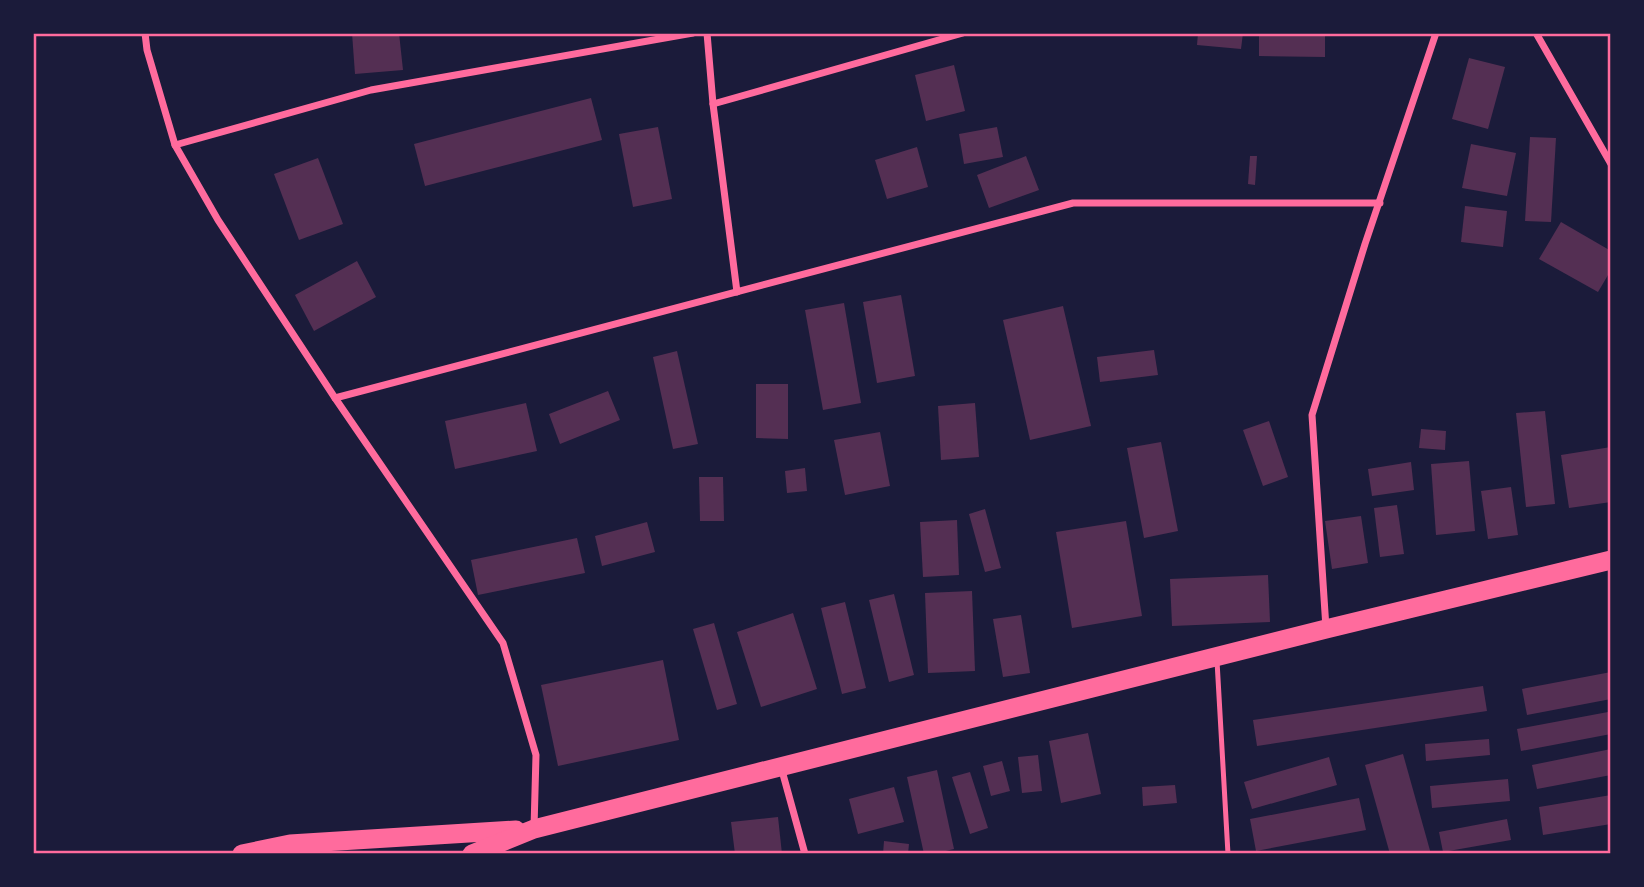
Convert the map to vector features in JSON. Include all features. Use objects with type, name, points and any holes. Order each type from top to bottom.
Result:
[{"type":"highway","points":[[472,854],[534,829],[1326,629],[1611,560]]},
{"type":"highway","points":[[242,854],[290,844],[534,829]]},
{"type":"street","points":[[145,33],[147,50],[176,145],[218,219],[335,398],[503,643],[536,755],[534,829]]},
{"type":"street","points":[[176,145],[372,90],[693,33]]},
{"type":"street","points":[[708,33],[713,104],[737,292]]},
{"type":"street","points":[[713,104],[963,33]]},
{"type":"street","points":[[1326,629],[1312,415],[1365,244],[1436,33]]},
{"type":"street","points":[[1536,33],[1611,164]]},
{"type":"street","points":[[335,398],[1073,203],[1380,202]]},
{"type":"street","points":[[781,766],[805,854]]},
{"type":"lane","points":[[1216,657],[1228,854]]},
{"type":"building","points":[[352,33],[399,33],[403,70],[355,74]]},
{"type":"building","points":[[1198,33],[1243,33],[1241,49],[1197,45]]},
{"type":"building","points":[[1259,33],[1325,33],[1325,57],[1259,56]]},
{"type":"building","points":[[1469,58],[1505,67],[1488,129],[1452,119]]},
{"type":"building","points":[[954,65],[965,111],[926,121],[915,75]]},
{"type":"building","points":[[591,98],[602,140],[425,186],[414,144]]},
{"type":"building","points":[[658,127],[672,199],[633,207],[619,134]]},
{"type":"building","points":[[997,127],[1003,157],[964,164],[959,134]]},
{"type":"building","points":[[1530,137],[1556,138],[1551,222],[1525,221]]},
{"type":"building","points":[[1471,144],[1516,153],[1507,196],[1462,188]]},
{"type":"building","points":[[917,147],[928,187],[887,199],[875,160]]},
{"type":"building","points":[[1026,156],[1039,190],[989,208],[977,175]]},
{"type":"building","points":[[1250,156],[1257,156],[1255,185],[1248,184]]},
{"type":"building","points":[[318,158],[343,224],[299,240],[274,174]]},
{"type":"building","points":[[1465,206],[1507,211],[1503,247],[1461,242]]},
{"type":"building","points":[[1561,222],[1611,251],[1611,270],[1598,292],[1539,259]]},
{"type":"building","points":[[357,261],[376,297],[314,331],[295,295]]},
{"type":"building","points":[[901,295],[915,376],[877,383],[863,302]]},
{"type":"building","points":[[844,303],[861,403],[823,410],[805,310]]},
{"type":"building","points":[[1063,306],[1091,426],[1030,440],[1003,320]]},
{"type":"building","points":[[1154,350],[1158,375],[1100,382],[1097,357]]},
{"type":"building","points":[[677,351],[698,444],[673,449],[653,357]]},
{"type":"building","points":[[756,384],[788,384],[788,439],[756,438]]},
{"type":"building","points":[[608,391],[620,420],[560,444],[549,414]]},
{"type":"building","points":[[526,403],[537,451],[455,469],[445,421]]},
{"type":"building","points":[[975,403],[979,457],[941,460],[938,406]]},
{"type":"building","points":[[1545,411],[1555,504],[1526,507],[1516,413]]},
{"type":"building","points":[[1269,421],[1288,477],[1263,486],[1243,430]]},
{"type":"building","points":[[1421,429],[1446,431],[1445,450],[1419,448]]},
{"type":"building","points":[[880,432],[890,486],[845,495],[834,440]]},
{"type":"building","points":[[1161,442],[1178,531],[1144,538],[1127,448]]},
{"type":"building","points":[[1611,447],[1611,502],[1569,508],[1561,455]]},
{"type":"building","points":[[1469,461],[1475,531],[1436,535],[1431,464]]},
{"type":"building","points":[[1411,462],[1414,490],[1372,496],[1368,469]]},
{"type":"building","points":[[805,468],[807,491],[787,493],[785,471]]},
{"type":"building","points":[[699,477],[723,477],[724,521],[700,521]]},
{"type":"building","points":[[1511,487],[1518,535],[1488,539],[1481,491]]},
{"type":"building","points":[[1397,505],[1404,554],[1380,557],[1374,508]]},
{"type":"building","points":[[985,509],[1001,568],[985,572],[969,514]]},
{"type":"building","points":[[1361,516],[1368,563],[1332,569],[1325,521]]},
{"type":"building","points":[[957,520],[959,575],[923,577],[920,522]]},
{"type":"building","points":[[1126,521],[1142,616],[1072,628],[1056,532]]},
{"type":"building","points":[[647,522],[655,552],[602,566],[595,536]]},
{"type":"building","points":[[577,538],[585,573],[478,595],[471,560]]},
{"type":"building","points":[[1268,575],[1270,622],[1172,626],[1170,579]]},
{"type":"building","points":[[972,591],[975,671],[928,673],[925,593]]},
{"type":"building","points":[[894,594],[914,675],[889,682],[869,600]]},
{"type":"building","points":[[845,602],[866,688],[842,694],[821,608]]},
{"type":"building","points":[[793,613],[817,689],[761,707],[737,632]]},
{"type":"building","points":[[1021,615],[1030,673],[1003,677],[993,619]]},
{"type":"building","points":[[714,623],[737,704],[717,710],[693,629]]},
{"type":"building","points":[[663,660],[679,740],[558,766],[541,685]]},
{"type":"building","points":[[1611,672],[1611,699],[1527,715],[1522,689]]},
{"type":"building","points":[[1483,686],[1487,711],[1257,746],[1253,720]]},
{"type":"building","points":[[1608,712],[1611,734],[1521,751],[1517,729]]},
{"type":"building","points":[[1088,733],[1101,794],[1061,803],[1049,741]]},
{"type":"building","points":[[1489,739],[1490,755],[1426,761],[1425,744]]},
{"type":"building","points":[[1611,749],[1611,775],[1537,789],[1532,765]]},
{"type":"building","points":[[1403,754],[1431,854],[1390,854],[1365,765]]},
{"type":"building","points":[[1038,755],[1042,791],[1022,793],[1018,757]]},
{"type":"building","points":[[1329,757],[1337,785],[1252,809],[1244,782]]},
{"type":"building","points":[[1002,761],[1010,791],[991,796],[983,766]]},
{"type":"building","points":[[937,770],[954,849],[924,854],[907,777]]},
{"type":"building","points":[[970,772],[988,828],[970,834],[952,777]]},
{"type":"building","points":[[1508,779],[1510,801],[1432,808],[1430,786]]},
{"type":"building","points":[[1175,785],[1177,803],[1143,806],[1142,787]]},
{"type":"building","points":[[894,787],[904,822],[858,834],[849,799]]},
{"type":"building","points":[[1611,795],[1611,824],[1543,835],[1539,807]]},
{"type":"building","points":[[1359,798],[1366,830],[1256,851],[1250,819]]},
{"type":"building","points":[[778,817],[782,854],[735,854],[731,822]]},
{"type":"building","points":[[1507,819],[1511,840],[1443,852],[1439,832]]},
{"type":"building","points":[[884,841],[909,844],[908,854],[883,854]]}]
